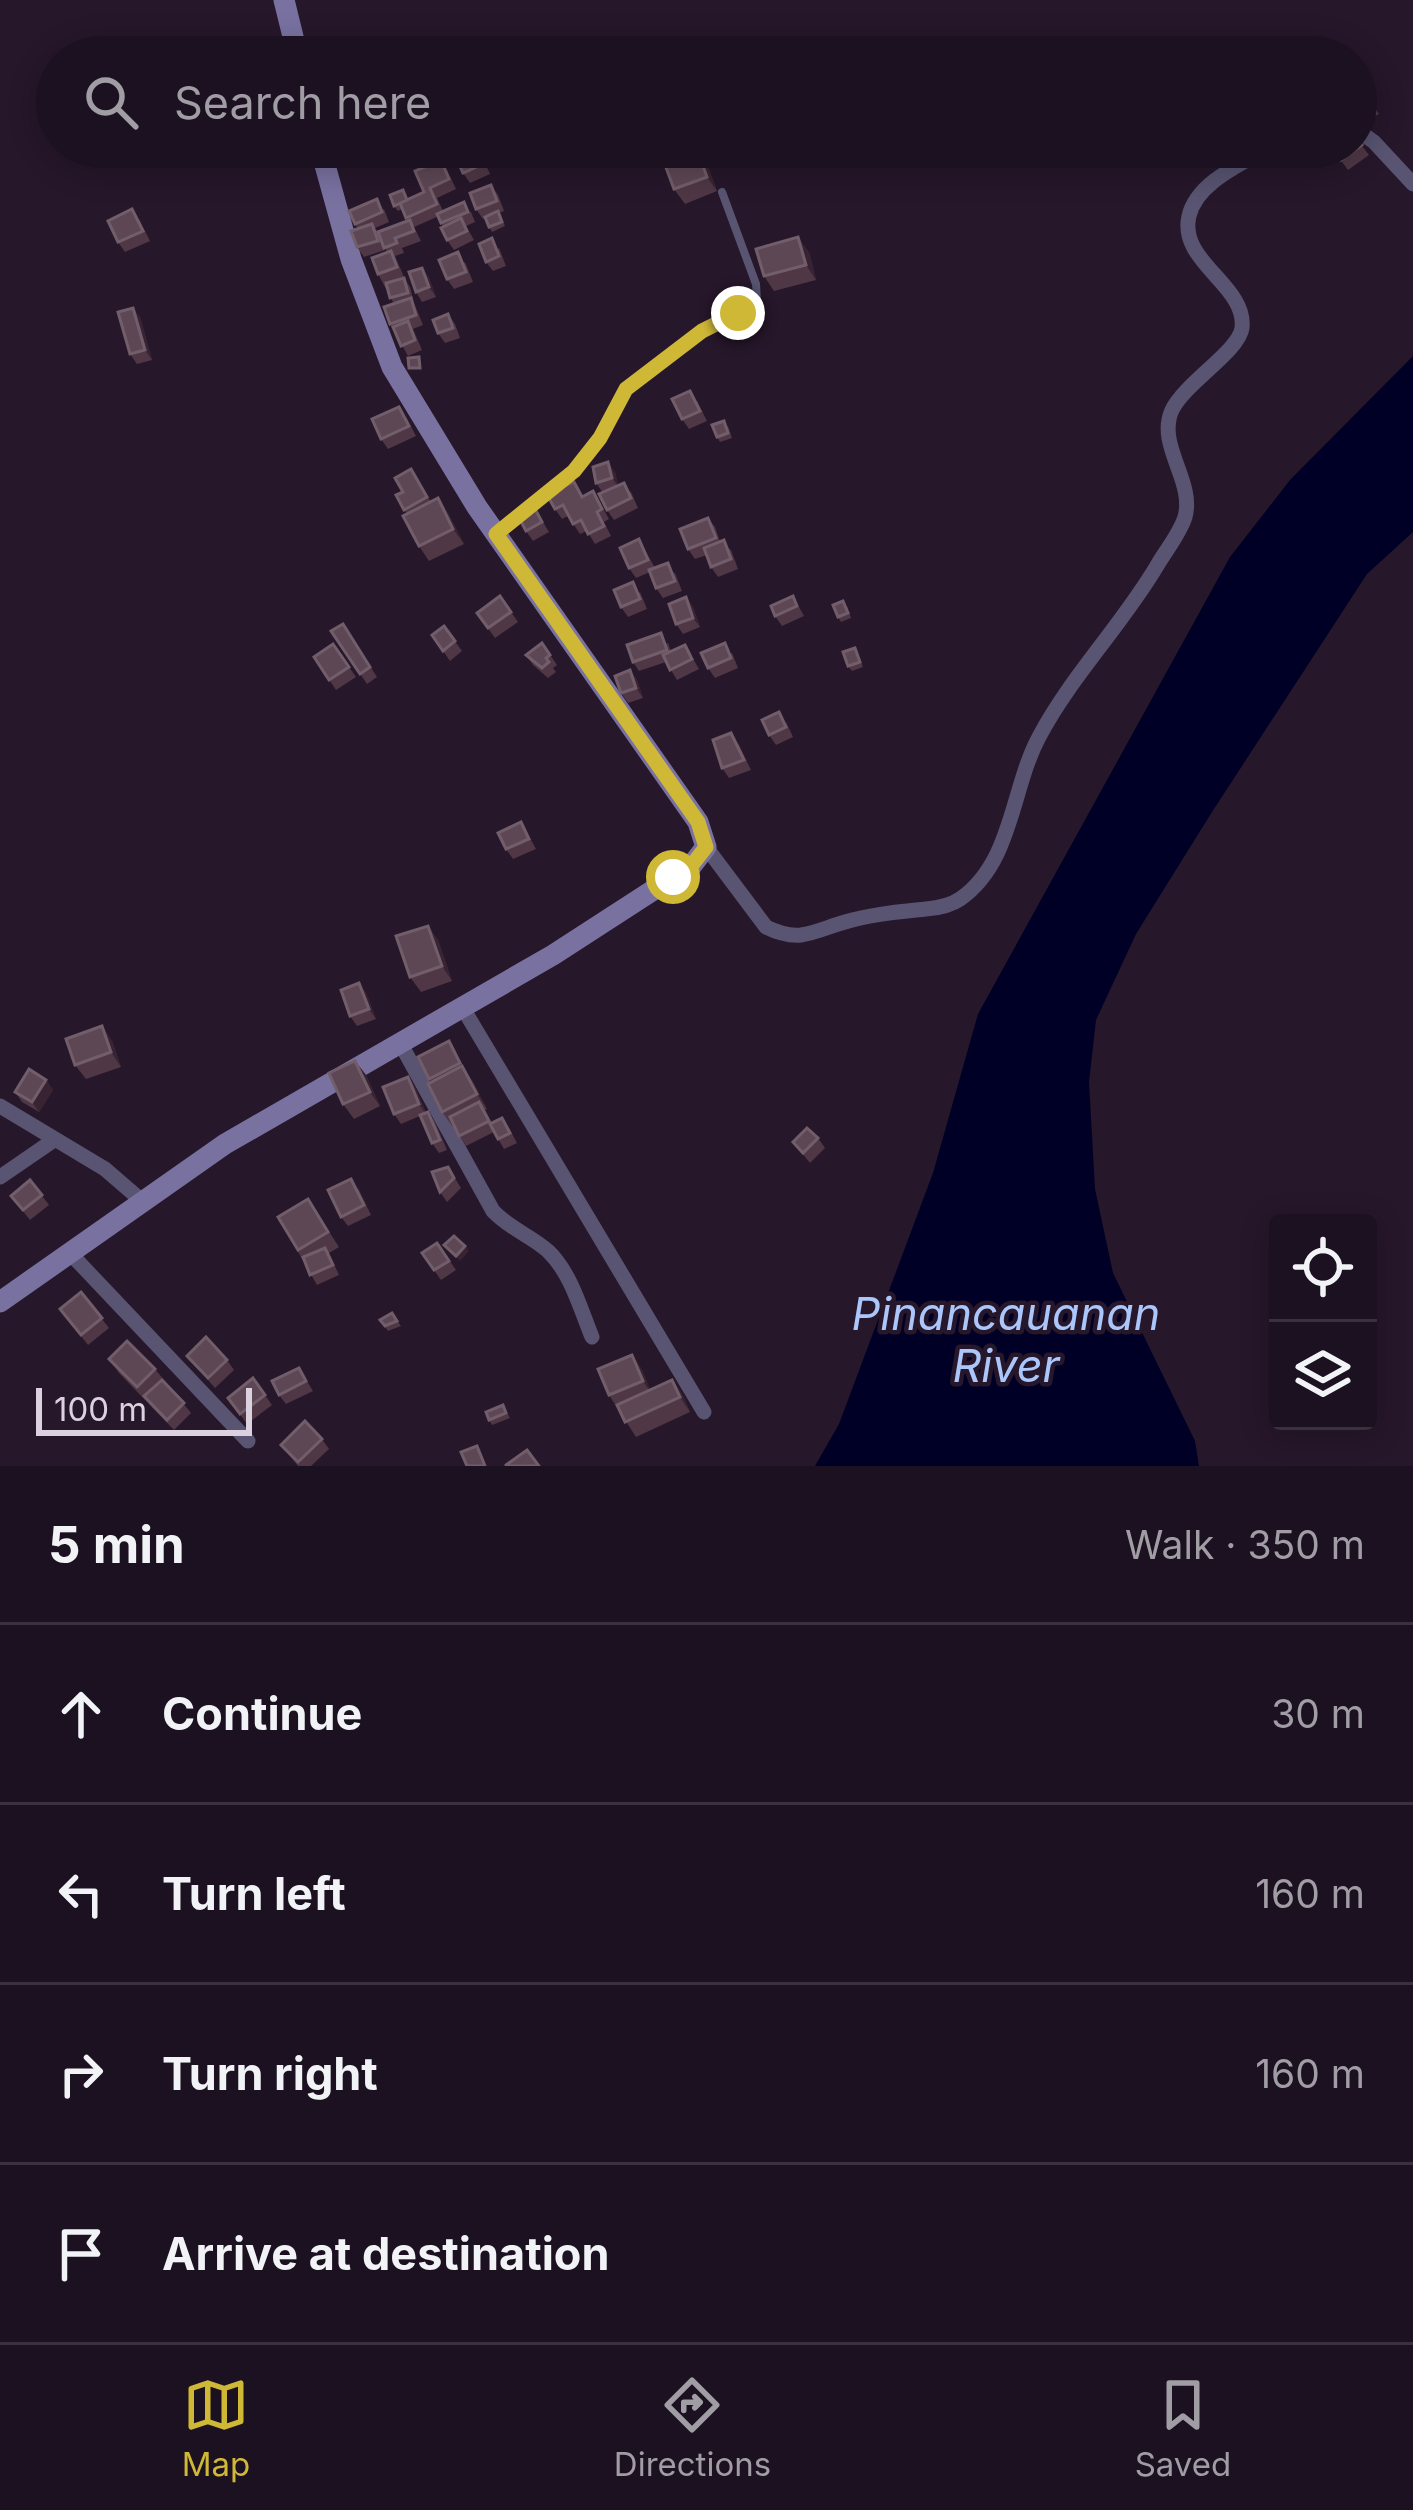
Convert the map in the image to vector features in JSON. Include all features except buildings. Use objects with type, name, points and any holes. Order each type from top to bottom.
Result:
[{"type":"street","points":[[284,0],[293,36]]},
{"type":"street","points":[[1377,145],[1413,184]]},
{"type":"street","points":[[326,168],[352,259],[392,367],[496,534],[698,822],[706,847],[766,927],[781,934],[803,935],[878,914],[937,908],[962,898],[979,882],[1000,847],[1025,764],[1042,731],[1138,598],[1184,520],[1186,492],[1169,437],[1170,413],[1189,385],[1240,336],[1243,320],[1197,252],[1188,219],[1198,194],[1238,168]]},
{"type":"street","points":[[0,1302],[225,1144],[613,916],[692,865],[706,847]]},
{"type":"street","points":[[461,1005],[704,1412]]},
{"type":"street","points":[[399,1041],[494,1211],[508,1228],[549,1252],[563,1270],[592,1337]]},
{"type":"street","points":[[0,1106],[105,1169],[142,1201]]},
{"type":"street","points":[[0,1177],[54,1140]]},
{"type":"street","points":[[69,1252],[248,1441]]},
{"type":"lane","points":[[496,534],[574,471],[600,438],[626,389],[675,350],[757,300],[757,284],[722,192]]},
{"type":"water","name":"Pinancauanan River","points":[[1413,356],[1413,532],[1367,574],[1212,812],[1136,934],[1096,1020],[1089,1082],[1095,1189],[1113,1273],[1195,1441],[1199,1466],[815,1466],[839,1424],[933,1173],[978,1014],[1230,557],[1290,480]]},
{"type":"route","points":[[673,877],[692,865],[706,847],[698,822],[496,534],[574,471],[600,438],[626,389],[702,331],[738,313]]}]
